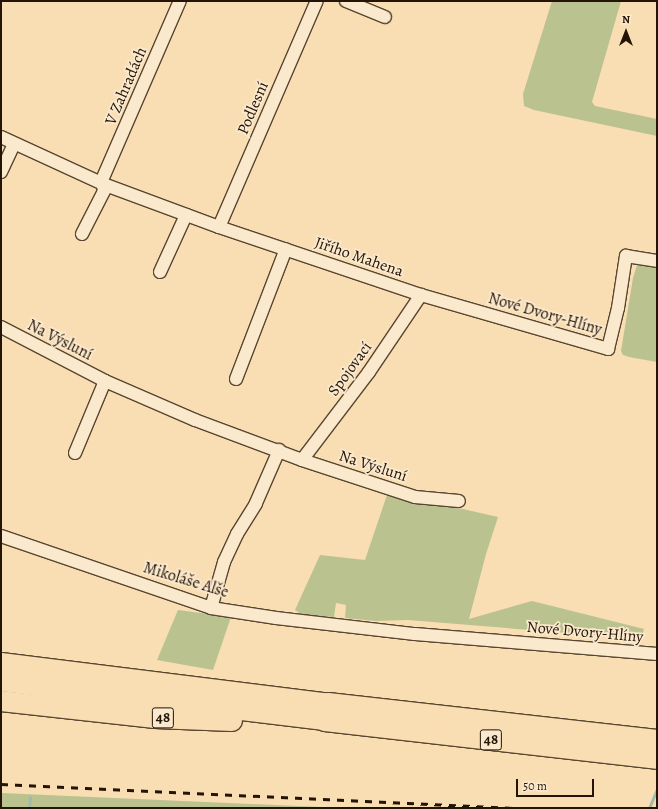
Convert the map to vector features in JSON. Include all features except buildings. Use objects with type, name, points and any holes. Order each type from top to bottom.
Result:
[{"type":"highway","name":"48","points":[[1,663],[326,712],[657,758]]},
{"type":"highway","name":"48","points":[[1,681],[326,712],[657,741]]},
{"type":"highway","name":"48","points":[[1,701],[155,718],[242,721],[326,712]]},
{"type":"street","name":"V Zahradách","points":[[103,184],[102,180],[180,1]]},
{"type":"street","name":"Podlesní","points":[[219,227],[317,1]]},
{"type":"street","points":[[346,1],[385,17]]},
{"type":"street","name":"Jiřího Mahena","points":[[1,137],[103,184],[219,227],[421,295]]},
{"type":"street","points":[[1,172],[14,144]]},
{"type":"street","points":[[82,234],[104,191],[103,184]]},
{"type":"street","points":[[160,272],[186,215]]},
{"type":"street","points":[[236,379],[286,249]]},
{"type":"street","name":"Nové Dvory-Hlíny","points":[[421,295],[608,349],[618,308],[626,256],[657,261]]},
{"type":"street","name":"Spojovací","points":[[302,460],[369,372],[421,295]]},
{"type":"street","name":"Na Výsluní","points":[[1,327],[105,381],[195,420],[279,450],[302,460],[415,497],[459,502]]},
{"type":"street","points":[[74,453],[105,381]]},
{"type":"street","points":[[211,608],[224,562],[237,534],[256,503],[279,450]]},
{"type":"street","name":"Mikoláše Alše","points":[[1,536],[211,608],[276,618],[415,634]]},
{"type":"street","name":"Nové Dvory-Hlíny","points":[[415,634],[657,654]]},
{"type":"green space","points":[[552,1],[621,1],[592,102],[595,106],[657,119],[657,136],[534,110],[524,106],[523,94]]},
{"type":"green space","points":[[642,264],[657,266],[657,362],[629,357],[623,355],[621,351],[633,278],[637,265]]},
{"type":"green space","points":[[388,492],[498,517],[486,554],[469,619],[532,601],[644,629],[642,636],[616,637],[408,620],[376,621],[345,618],[346,605],[336,603],[334,617],[303,615],[295,610],[320,555],[365,560]]},
{"type":"green space","points":[[178,610],[231,617],[213,670],[157,660]]},
{"type":"green space","points":[[1,793],[298,806],[348,808],[1,808]]},
{"type":"waterway","points":[[649,808],[657,789]]},
{"type":"waterway","points":[[29,808],[30,797]]},
{"type":"railway","points":[[1,784],[513,808]]}]
